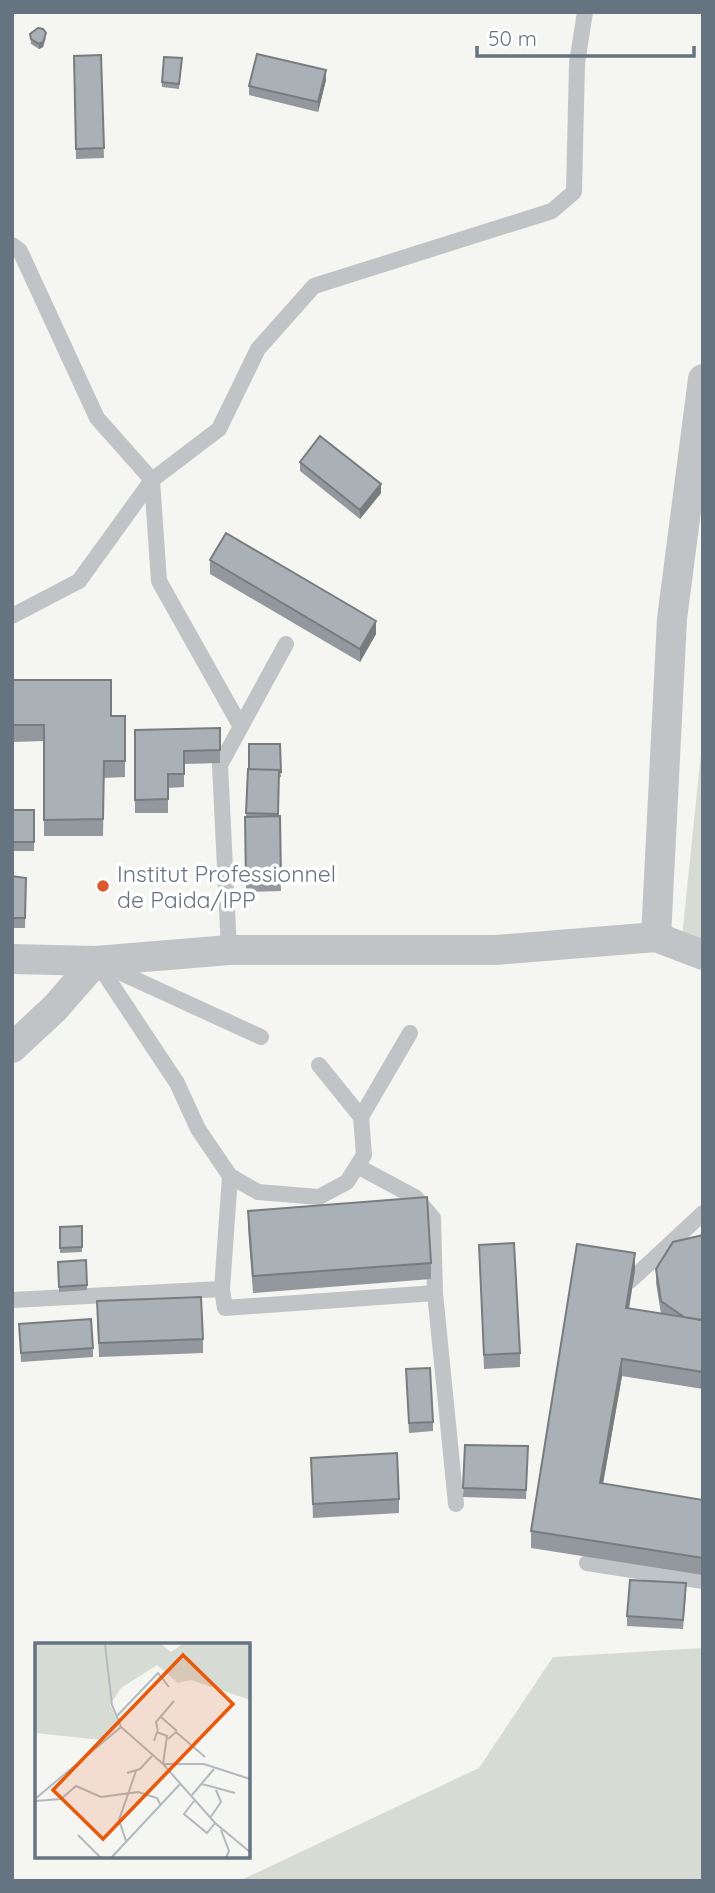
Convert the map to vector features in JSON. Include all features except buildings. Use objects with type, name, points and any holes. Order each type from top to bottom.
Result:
[{"type":"street","points":[[656,937],[672,619],[703,379]]},
{"type":"street","points":[[12,959],[96,961],[229,950],[495,950],[656,937],[703,955]]},
{"type":"street","points":[[12,1048],[55,1008],[96,961]]},
{"type":"lane","points":[[12,616],[79,581],[152,480],[219,429],[258,349],[314,286],[552,211],[573,192],[577,63],[584,12]]},
{"type":"lane","points":[[12,245],[20,251],[97,418],[152,480],[159,581],[241,727]]},
{"type":"lane","points":[[229,950],[220,765],[286,644]]},
{"type":"lane","points":[[96,961],[261,1037]]},
{"type":"lane","points":[[96,961],[177,1083],[198,1129],[230,1176],[258,1192],[319,1197],[347,1182],[364,1155],[361,1116],[410,1033]]},
{"type":"lane","points":[[319,1065],[361,1116]]},
{"type":"lane","points":[[357,1166],[415,1197],[433,1218],[435,1293],[456,1504]]},
{"type":"lane","points":[[230,1176],[222,1289],[225,1308],[435,1293]]},
{"type":"lane","points":[[630,1280],[703,1213]]},
{"type":"lane","points":[[12,1300],[222,1289]]},
{"type":"lane","points":[[587,1563],[703,1581]]},
{"type":"shaded area","points":[[703,734],[703,945],[682,937]]},
{"type":"shaded area","points":[[703,1648],[703,1881],[239,1881],[479,1768],[553,1657]]},
{"type":"place","name":"Institut Professionnel de Paida/IPP","points":[[103,886]]}]
